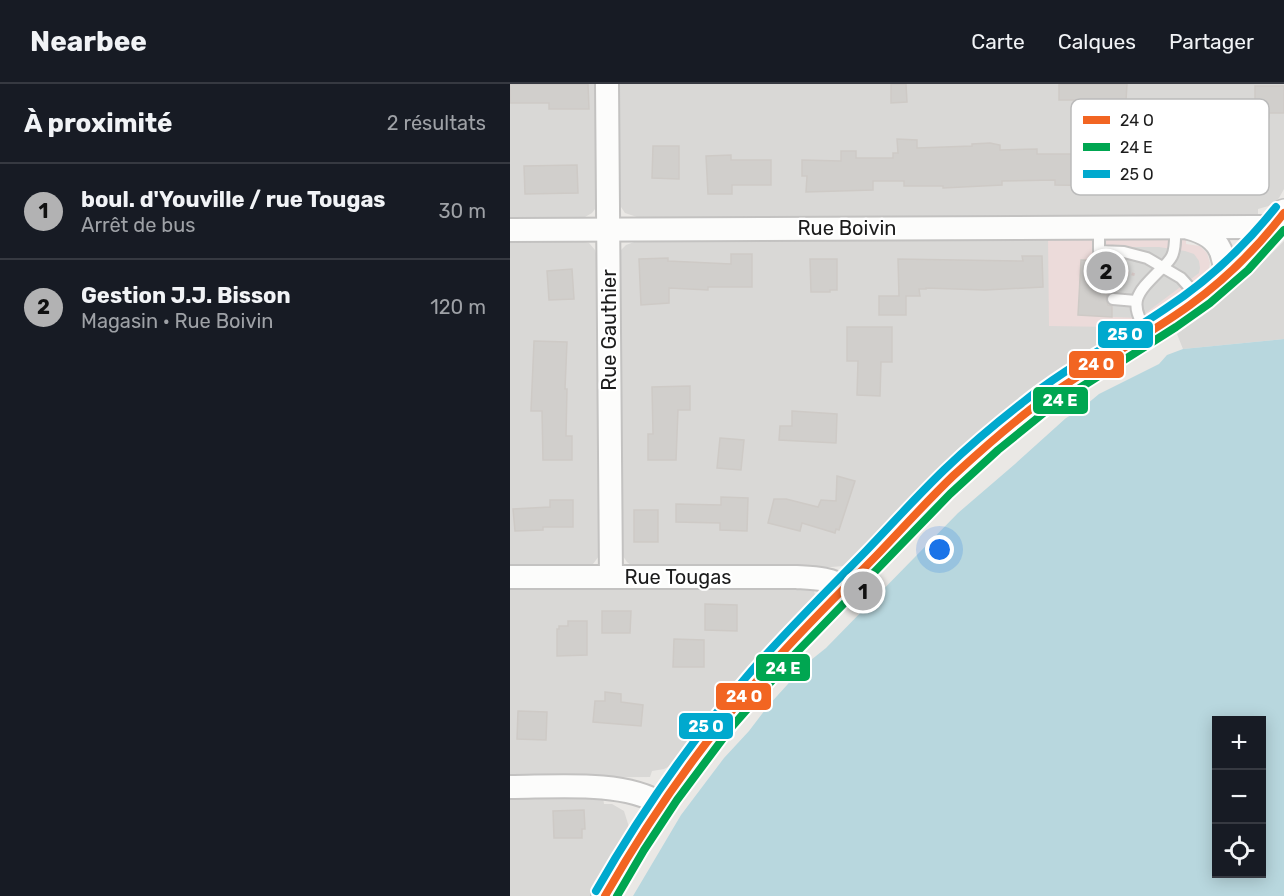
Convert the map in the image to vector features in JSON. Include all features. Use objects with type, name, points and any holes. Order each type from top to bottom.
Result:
[{"type":"street","name":"Rue Gauthier","points":[[608,84],[611,577]]},
{"type":"street","name":"Rue Boivin","points":[[510,230],[1263,227],[1278,221]]},
{"type":"street","points":[[605,896],[661,804],[741,698],[785,649],[953,476],[1032,409],[1199,298],[1252,252],[1278,221]]},
{"type":"street","name":"Rue Boivin","points":[[1180,227],[1203,232],[1214,240],[1229,274]]},
{"type":"street","name":"Rue Tougas","points":[[510,578],[796,577],[827,581],[844,588]]},
{"type":"street","points":[[510,787],[618,789],[651,798],[661,804]]},
{"type":"lane","points":[[1099,227],[1099,251],[1124,252],[1147,258],[1187,283],[1199,298]]},
{"type":"lane","points":[[1148,333],[1137,313],[1136,301],[1148,282],[1172,256],[1180,227]]},
{"type":"lane","points":[[1113,299],[1136,301]]},
{"type":"path","points":[[1114,271],[1134,274],[1148,282]]},
{"type":"shaded area","points":[[510,84],[598,84],[598,205],[592,213],[585,217],[510,217]]},
{"type":"shaded area","points":[[617,84],[1284,84],[1284,189],[1272,205],[1258,209],[1258,214],[1253,216],[652,222],[625,213],[619,204]]},
{"type":"shaded area","points":[[1048,235],[1119,334],[1092,349],[1035,389],[975,438],[851,562],[844,566],[831,567],[640,569],[627,562],[620,546],[618,258],[626,245],[637,241]]},
{"type":"shaded area","points":[[1048,235],[1186,238],[1186,244],[1200,246],[1207,253],[1210,263],[1208,272],[1197,283],[1119,334],[1113,327],[1049,326]]},
{"type":"shaded area","points":[[582,241],[589,243],[595,250],[598,260],[601,540],[599,556],[590,568],[510,569],[510,242]]},
{"type":"shaded area","points":[[1284,241],[1284,339],[1183,349],[1177,334],[1257,268]]},
{"type":"shaded area","points":[[1118,247],[1159,247],[1185,251],[1194,254],[1199,261],[1199,273],[1139,318],[1112,317]]},
{"type":"shaded area","points":[[510,586],[784,587],[810,589],[815,595],[810,605],[769,645],[733,686],[670,766],[652,771],[650,777],[510,778]]},
{"type":"shaded area","points":[[510,797],[603,797],[604,804],[612,804],[624,811],[629,827],[590,896],[510,896]]},
{"type":"water","points":[[1284,339],[1284,896],[633,896],[681,815],[724,758],[806,664],[826,648],[958,513],[1066,418],[1099,394],[1159,364],[1167,355],[1183,349]]},
{"type":"building","points":[[510,84],[588,84],[589,109],[549,109],[549,103],[510,103]]},
{"type":"building","points":[[891,84],[906,84],[907,102],[891,103]]},
{"type":"building","points":[[1059,84],[1127,84],[1126,99],[1059,100]]},
{"type":"building","points":[[1255,86],[1284,86],[1284,113],[1269,113],[1269,99],[1255,99]]},
{"type":"building","points":[[897,139],[917,140],[917,148],[990,143],[1000,145],[1000,150],[1037,149],[1037,154],[1071,154],[1071,185],[1055,185],[1055,180],[1002,181],[1002,185],[943,188],[943,186],[904,186],[904,181],[873,181],[873,190],[806,192],[807,176],[802,176],[802,160],[841,161],[841,151],[856,151],[856,158],[893,158],[893,153],[898,153]]},
{"type":"building","points":[[653,146],[679,146],[679,179],[652,178]]},
{"type":"building","points":[[731,155],[731,160],[771,160],[771,185],[732,185],[732,194],[708,194],[706,156]]},
{"type":"building","points":[[577,165],[578,193],[525,194],[524,166]]},
{"type":"building","points":[[731,254],[752,254],[752,287],[708,287],[708,290],[669,288],[669,303],[641,305],[639,259],[668,258],[668,261],[731,264]]},
{"type":"building","points":[[1022,256],[1042,256],[1043,287],[985,290],[919,289],[920,296],[906,296],[906,315],[879,315],[879,296],[899,296],[898,259],[1023,261]]},
{"type":"building","points":[[810,259],[837,259],[837,290],[811,292]]},
{"type":"building","points":[[1081,260],[1115,261],[1113,292],[1107,294],[1106,299],[1108,305],[1112,306],[1112,317],[1078,315]]},
{"type":"building","points":[[572,269],[574,299],[549,300],[547,271]]},
{"type":"building","points":[[847,327],[892,327],[892,362],[881,362],[880,396],[857,395],[858,361],[847,361]]},
{"type":"building","points":[[534,341],[567,342],[566,436],[572,436],[572,460],[543,460],[542,411],[531,411]]},
{"type":"building","points":[[690,386],[690,410],[678,410],[676,460],[648,460],[648,434],[653,434],[652,387]]},
{"type":"building","points":[[792,411],[837,414],[836,443],[779,440],[780,426],[792,426]]},
{"type":"building","points":[[720,438],[744,440],[741,470],[717,468]]},
{"type":"building","points":[[837,476],[855,481],[839,530],[836,529],[835,533],[802,523],[800,531],[768,523],[774,499],[786,499],[818,507],[821,500],[836,501]]},
{"type":"building","points":[[721,497],[748,498],[747,531],[720,530],[720,523],[676,522],[676,504],[721,505]]},
{"type":"building","points":[[550,500],[573,500],[573,527],[543,527],[543,530],[515,531],[513,509],[550,507]]},
{"type":"building","points":[[634,510],[658,510],[658,542],[634,542]]},
{"type":"building","points":[[705,604],[737,605],[737,631],[705,630]]},
{"type":"building","points":[[602,611],[631,611],[630,633],[602,633]]},
{"type":"building","points":[[568,621],[587,621],[587,655],[557,656],[557,629],[559,626],[568,626]]},
{"type":"building","points":[[674,639],[704,640],[704,667],[673,667]]},
{"type":"building","points":[[605,692],[621,694],[621,702],[643,705],[641,726],[593,722],[595,701],[605,701]]},
{"type":"building","points":[[518,711],[547,712],[546,740],[517,739]]},
{"type":"building","points":[[584,810],[585,829],[582,829],[582,838],[554,838],[553,811]]},
{"type":"transit line","points":[[596,891],[630,834],[667,779],[727,700],[791,628],[934,480],[982,435],[1039,390],[1196,287],[1238,249],[1276,207]]},
{"type":"transit line","points":[[605,896],[639,839],[676,784],[736,706],[771,664],[943,485],[1001,433],[1050,395],[1171,318],[1216,285],[1263,238],[1284,213]]},
{"type":"transit line","points":[[617,896],[677,800],[730,729],[795,654],[950,494],[998,450],[1056,403],[1210,303],[1248,270],[1284,230]]},
{"type":"place","name":"Gestion J.J. Bisson","points":[[1106,271]]},
{"type":"place","name":"boul. d'Youville / rue Tougas","points":[[863,591]]}]
